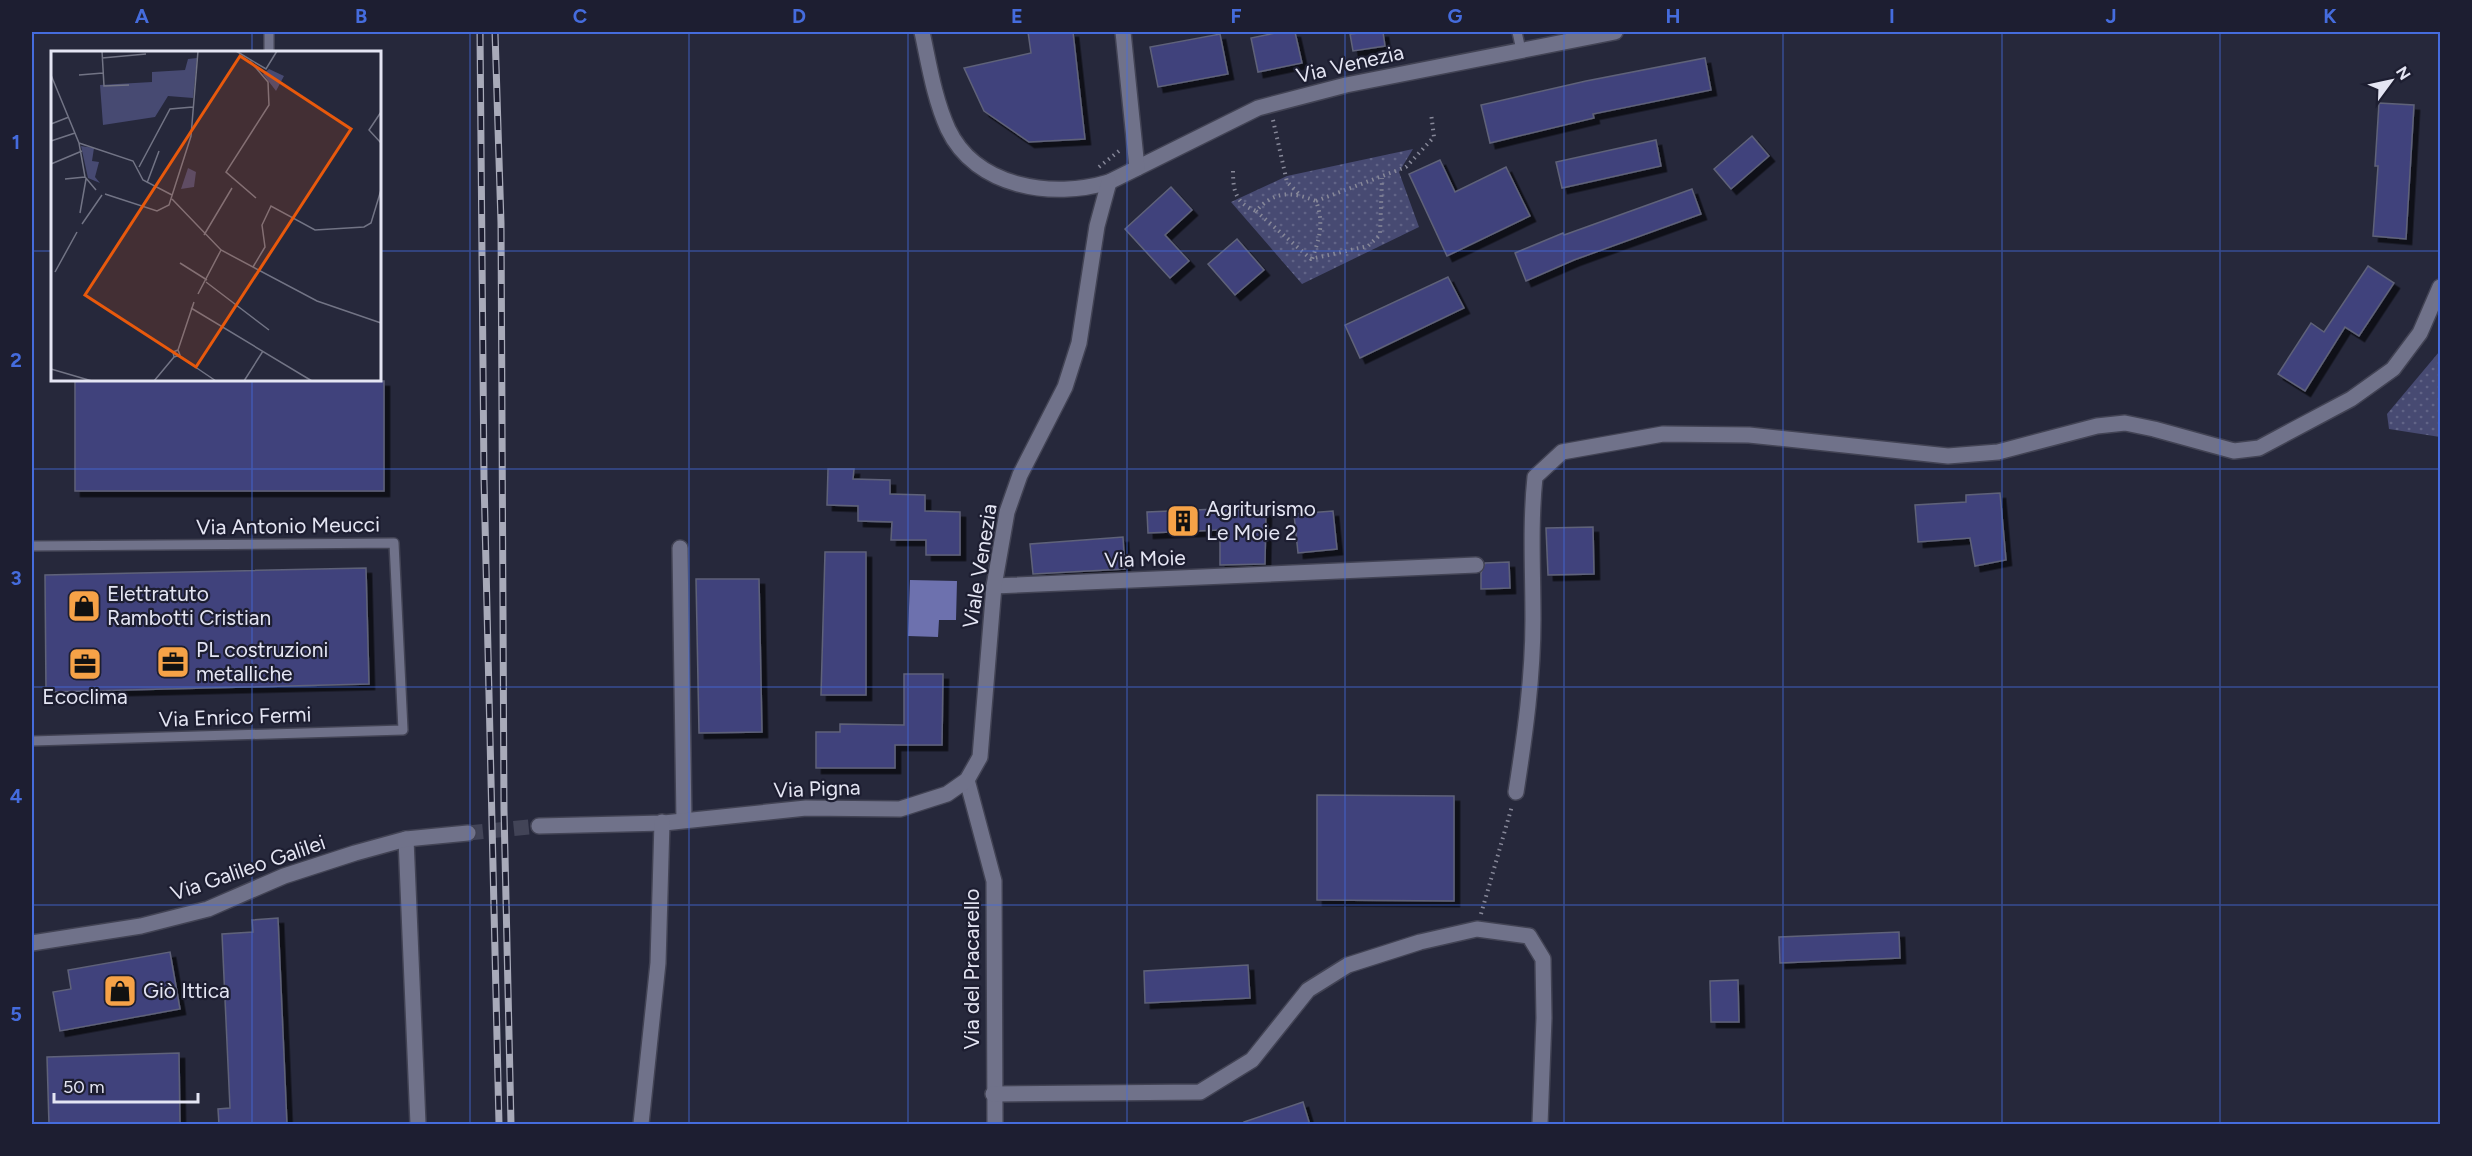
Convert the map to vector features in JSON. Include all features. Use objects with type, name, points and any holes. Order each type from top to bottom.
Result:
[{"type":"street","name":"Via Venezia","points":[[922,32],[934,89],[949,131],[970,156],[988,172],[1024,186],[1056,191],[1088,188],[1109,182],[1258,108],[1346,85],[1615,32]]},
{"type":"street","points":[[1123,32],[1137,168]]},
{"type":"street","name":"Viale Venezia","points":[[967,780],[980,757],[994,586],[1007,512],[1020,475],[1065,387],[1079,343],[1097,226],[1109,182]]},
{"type":"street","name":"Viale Venezia","points":[[1088,188],[1097,226]]},
{"type":"street","points":[[1516,792],[1525,735],[1533,621],[1530,523],[1535,477],[1562,452],[1663,434],[1749,435],[1948,456],[1998,452],[2097,426],[2125,423],[2234,452],[2259,448],[2351,399],[2393,369],[2420,333],[2440,287]]},
{"type":"street","points":[[680,548],[684,820]]},
{"type":"street","name":"Via Moie","points":[[994,586],[1476,565]]},
{"type":"street","name":"Via Pigna","points":[[539,826],[662,822],[806,808],[900,808],[947,794],[967,780]]},
{"type":"street","name":"Via del Pracarello","points":[[967,780],[994,881],[993,1094],[995,1125]]},
{"type":"street","points":[[641,1125],[658,963],[662,822]]},
{"type":"street","points":[[418,1125],[406,839],[468,833]]},
{"type":"street","name":"Via Galileo Galilei","points":[[32,941],[141,926],[208,909],[284,876],[406,839]]},
{"type":"street","points":[[993,1094],[1200,1092],[1252,1060],[1308,990],[1348,965],[1420,942],[1477,929],[1529,936],[1543,959],[1544,1018],[1540,1125]]},
{"type":"street","points":[[32,941],[32,951]]},
{"type":"lane","points":[[269,32],[269,51]]},
{"type":"lane","points":[[1517,32],[1521,50]]},
{"type":"lane","name":"Via Antonio Meucci","points":[[32,546],[394,543],[403,730]]},
{"type":"lane","name":"Via Enrico Fermi","points":[[32,741],[403,730]]},
{"type":"path","points":[[1270,105],[1287,182],[1299,194]]},
{"type":"path","points":[[1256,211],[1266,201],[1283,193],[1299,194],[1316,201],[1382,178],[1406,167],[1434,137],[1431,113]]},
{"type":"path","points":[[1097,168],[1134,140]]},
{"type":"path","points":[[1233,171],[1233,190],[1242,206],[1256,211],[1311,259]]},
{"type":"path","points":[[1311,259],[1368,246],[1380,235],[1382,178]]},
{"type":"path","points":[[1311,259],[1321,233],[1321,214],[1316,201]]},
{"type":"path","points":[[1477,929],[1516,792]]},
{"type":"shaded area","points":[[1413,149],[1399,172],[1419,227],[1302,284],[1231,202],[1287,176]]},
{"type":"shaded area","points":[[2440,342],[2440,437],[2389,429],[2387,414],[2439,352]]},
{"type":"shaded area","points":[[910,580],[957,581],[956,620],[939,620],[938,637],[908,636]]},
{"type":"building","points":[[1028,32],[1073,32],[1085,139],[1029,142],[984,111],[964,68],[1031,53]]},
{"type":"building","points":[[1280,32],[1295,32],[1302,63],[1258,72],[1251,38]]},
{"type":"building","points":[[1383,32],[1385,46],[1353,51],[1350,34]]},
{"type":"building","points":[[1220,34],[1228,74],[1158,87],[1150,47]]},
{"type":"building","points":[[1705,58],[1711,90],[1593,114],[1594,118],[1490,143],[1481,105],[1586,81]]},
{"type":"building","points":[[2379,103],[2414,105],[2406,239],[2373,236],[2378,166],[2375,166]]},
{"type":"building","points":[[1752,136],[1769,156],[1731,189],[1714,169]]},
{"type":"building","points":[[1656,140],[1661,166],[1562,188],[1556,162]]},
{"type":"building","points":[[1440,160],[1455,192],[1506,167],[1530,216],[1447,256],[1409,174]]},
{"type":"building","points":[[1171,187],[1192,210],[1165,235],[1189,261],[1170,278],[1125,229]]},
{"type":"building","points":[[1692,189],[1701,214],[1574,260],[1526,281],[1515,253],[1563,233],[1564,235]]},
{"type":"building","points":[[1237,239],[1264,270],[1235,295],[1208,264]]},
{"type":"building","points":[[2368,266],[2394,283],[2359,336],[2345,327],[2305,391],[2278,374],[2311,323],[2324,332]]},
{"type":"building","points":[[1448,277],[1464,308],[1360,358],[1345,325]]},
{"type":"building","points":[[75,381],[384,381],[384,491],[75,491]]},
{"type":"building","points":[[828,469],[854,469],[853,479],[890,480],[890,494],[925,495],[925,511],[960,512],[960,555],[926,555],[926,540],[891,540],[892,522],[858,521],[858,506],[827,505]]},
{"type":"building","points":[[2000,493],[2006,560],[1975,566],[1970,538],[1918,542],[1915,505],[1966,502],[1966,495]]},
{"type":"building","points":[[1218,509],[1266,511],[1265,564],[1220,565],[1220,530],[1148,533],[1147,512]]},
{"type":"building","points":[[1333,511],[1337,549],[1298,553],[1294,514]]},
{"type":"building","points":[[1593,527],[1594,574],[1548,575],[1546,528]]},
{"type":"building","points":[[1123,537],[1125,569],[1033,574],[1030,544]]},
{"type":"building","points":[[825,552],[866,552],[866,695],[821,695]]},
{"type":"building","points":[[1509,562],[1510,588],[1481,589],[1481,573],[1485,563]]},
{"type":"building","points":[[366,568],[369,684],[46,692],[45,575]]},
{"type":"building","points":[[696,579],[759,579],[762,732],[699,733]]},
{"type":"building","points":[[904,674],[943,674],[942,745],[895,745],[895,768],[816,768],[816,732],[840,732],[840,724],[904,725]]},
{"type":"building","points":[[1317,795],[1454,796],[1454,901],[1317,900]]},
{"type":"building","points":[[278,918],[287,1125],[219,1125],[218,1109],[230,1108],[222,934],[253,932],[252,920]]},
{"type":"building","points":[[1899,932],[1900,958],[1780,963],[1779,937]]},
{"type":"building","name":"Giò Ittica","points":[[170,952],[180,1009],[60,1031],[53,992],[71,989],[68,970]]},
{"type":"building","points":[[1248,965],[1250,998],[1145,1003],[1144,971]]},
{"type":"building","points":[[1738,980],[1739,1022],[1711,1022],[1710,981]]},
{"type":"building","points":[[179,1053],[180,1125],[49,1125],[47,1057]]},
{"type":"building","points":[[1303,1102],[1310,1125],[1245,1125],[1244,1122]]},
{"type":"tunnel","points":[[468,833],[539,826]]},
{"type":"railway","points":[[480,32],[484,479],[499,1124]]},
{"type":"railway","points":[[495,32],[501,223],[504,810],[511,1124]]},
{"type":"place","name":"Agriturismo Le Moie 2","points":[[1183,521]]},
{"type":"place","name":"Elettratuto Rambotti Cristian","points":[[84,606]]},
{"type":"place","name":"PL costruzioni metalliche","points":[[173,662]]},
{"type":"place","name":"Ecoclima","points":[[85,664]]},
{"type":"place","name":"Giò Ittica","points":[[120,991]]}]
